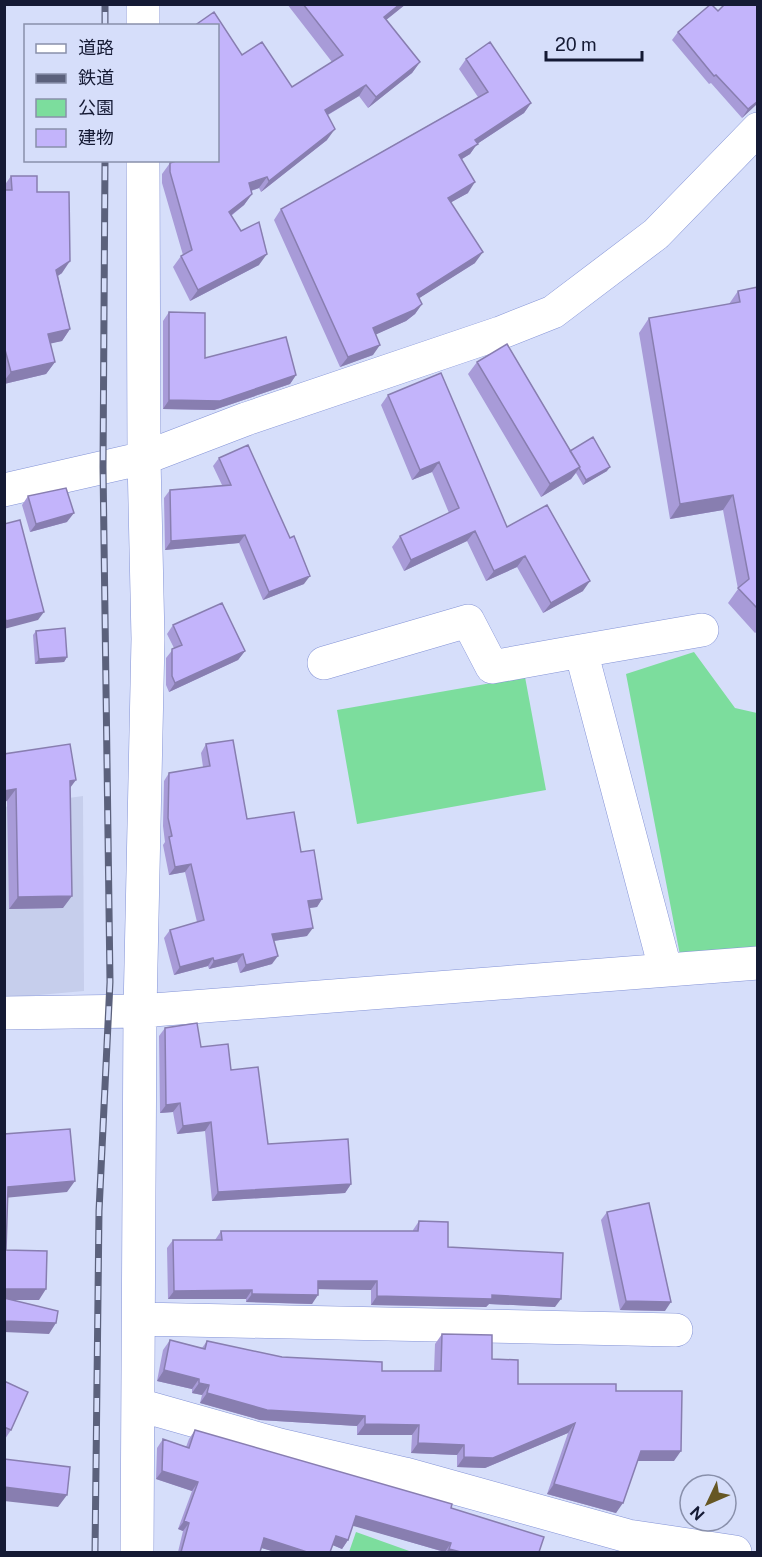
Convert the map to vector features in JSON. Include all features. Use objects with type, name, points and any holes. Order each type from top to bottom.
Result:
[{"type":"street","points":[[143,4],[143,24]]},
{"type":"street","points":[[4,490],[144,458],[246,419],[500,333],[553,312],[656,234],[758,129]]},
{"type":"street","points":[[137,1552],[140,1011],[148,639],[144,458],[143,162]]},
{"type":"street","points":[[324,663],[468,621],[492,667],[702,630]]},
{"type":"street","points":[[581,651],[665,968]]},
{"type":"street","points":[[4,1013],[140,1011],[665,968],[758,963]]},
{"type":"street","points":[[139,1319],[676,1330]]},
{"type":"street","points":[[139,1405],[280,1445],[405,1474],[627,1544],[735,1552]]},
{"type":"shaded area","points":[[83,796],[84,991],[5,998],[4,807]]},
{"type":"green space","points":[[694,652],[735,708],[757,713],[757,952],[680,955],[626,674]]},
{"type":"green space","points":[[525,677],[546,790],[357,824],[337,710]]},
{"type":"green space","points":[[356,1532],[412,1552],[349,1552]]},
{"type":"building","points":[[303,4],[400,4],[384,17],[420,62],[376,97],[366,85],[325,110],[335,129],[269,181],[267,177],[249,183],[252,194],[229,212],[241,231],[259,222],[267,254],[198,290],[181,256],[192,250],[170,172],[170,163],[173,162],[219,162],[219,24],[197,24],[214,12],[242,55],[262,42],[292,87],[343,55]]},
{"type":"building","points":[[711,4],[718,11],[725,4],[758,4],[758,101],[748,109],[716,75],[714,76],[678,32]]},
{"type":"building","points":[[490,42],[531,103],[475,140],[478,144],[459,155],[475,182],[448,198],[483,252],[417,294],[422,304],[414,310],[373,328],[380,345],[348,357],[281,209],[488,92],[466,59]]},
{"type":"building","points":[[11,176],[37,176],[37,192],[69,192],[70,261],[56,270],[70,329],[48,334],[55,362],[11,372],[4,346],[4,190],[12,190]]},
{"type":"building","points":[[758,287],[758,609],[738,588],[749,579],[733,495],[680,504],[649,318],[740,302],[738,291]]},
{"type":"building","points":[[169,312],[205,313],[205,358],[286,337],[296,375],[220,401],[169,400]]},
{"type":"building","points":[[507,344],[580,467],[550,484],[477,362]]},
{"type":"building","points":[[441,373],[507,527],[547,505],[590,581],[551,603],[525,556],[494,571],[475,531],[411,560],[400,536],[459,508],[439,462],[420,470],[388,395]]},
{"type":"building","points":[[593,437],[610,467],[586,480],[570,451]]},
{"type":"building","points":[[248,445],[290,538],[294,536],[310,576],[269,592],[245,535],[171,541],[170,490],[231,485],[219,458]]},
{"type":"building","points":[[66,488],[74,513],[36,524],[28,496]]},
{"type":"building","points":[[20,520],[44,612],[6,621],[4,614],[4,524]]},
{"type":"building","points":[[222,603],[245,651],[175,683],[172,676],[172,649],[182,645],[173,625]]},
{"type":"building","points":[[65,628],[67,657],[39,659],[36,631]]},
{"type":"building","points":[[233,740],[247,819],[294,812],[301,852],[314,850],[322,899],[308,901],[313,928],[272,934],[278,956],[246,965],[243,954],[214,961],[213,958],[180,967],[170,930],[204,920],[191,864],[175,867],[169,837],[172,836],[168,818],[169,773],[210,766],[206,744]]},
{"type":"building","points":[[70,744],[76,780],[70,781],[72,896],[18,897],[16,789],[4,791],[4,754]]},
{"type":"building","points":[[197,1023],[201,1047],[228,1044],[231,1070],[258,1067],[268,1144],[348,1139],[351,1184],[218,1192],[211,1122],[183,1126],[180,1103],[166,1105],[165,1028]]},
{"type":"building","points":[[70,1129],[75,1181],[8,1187],[6,1250],[47,1251],[46,1289],[4,1289],[4,1134]]},
{"type":"building","points":[[649,1203],[671,1302],[626,1301],[607,1212]]},
{"type":"building","points":[[419,1221],[448,1222],[448,1247],[563,1253],[561,1299],[492,1295],[492,1299],[377,1296],[377,1281],[318,1281],[318,1295],[252,1294],[252,1290],[174,1291],[173,1240],[222,1240],[221,1231],[418,1231]]},
{"type":"building","points":[[4,1298],[58,1311],[56,1323],[4,1321]]},
{"type":"building","points":[[442,1334],[492,1335],[492,1359],[518,1360],[518,1384],[616,1384],[616,1391],[682,1391],[681,1451],[641,1451],[623,1503],[554,1484],[575,1423],[493,1458],[464,1457],[464,1445],[418,1443],[419,1425],[365,1424],[365,1416],[267,1410],[207,1393],[209,1385],[199,1383],[199,1379],[164,1370],[170,1340],[205,1349],[207,1341],[282,1357],[382,1362],[382,1371],[441,1371]]},
{"type":"building","points":[[4,1381],[28,1392],[11,1430],[4,1427]]},
{"type":"building","points":[[195,1430],[452,1504],[451,1508],[544,1537],[539,1552],[461,1552],[449,1549],[451,1543],[356,1516],[348,1540],[336,1536],[330,1552],[307,1552],[264,1538],[260,1552],[181,1552],[189,1523],[184,1521],[198,1482],[162,1471],[163,1439],[189,1448]]},
{"type":"building","points":[[4,1459],[70,1467],[67,1495],[4,1487]]},
{"type":"railway","points":[[105,4],[105,24]]},
{"type":"railway","points":[[95,1552],[99,1211],[110,982],[103,467],[105,162]]}]
